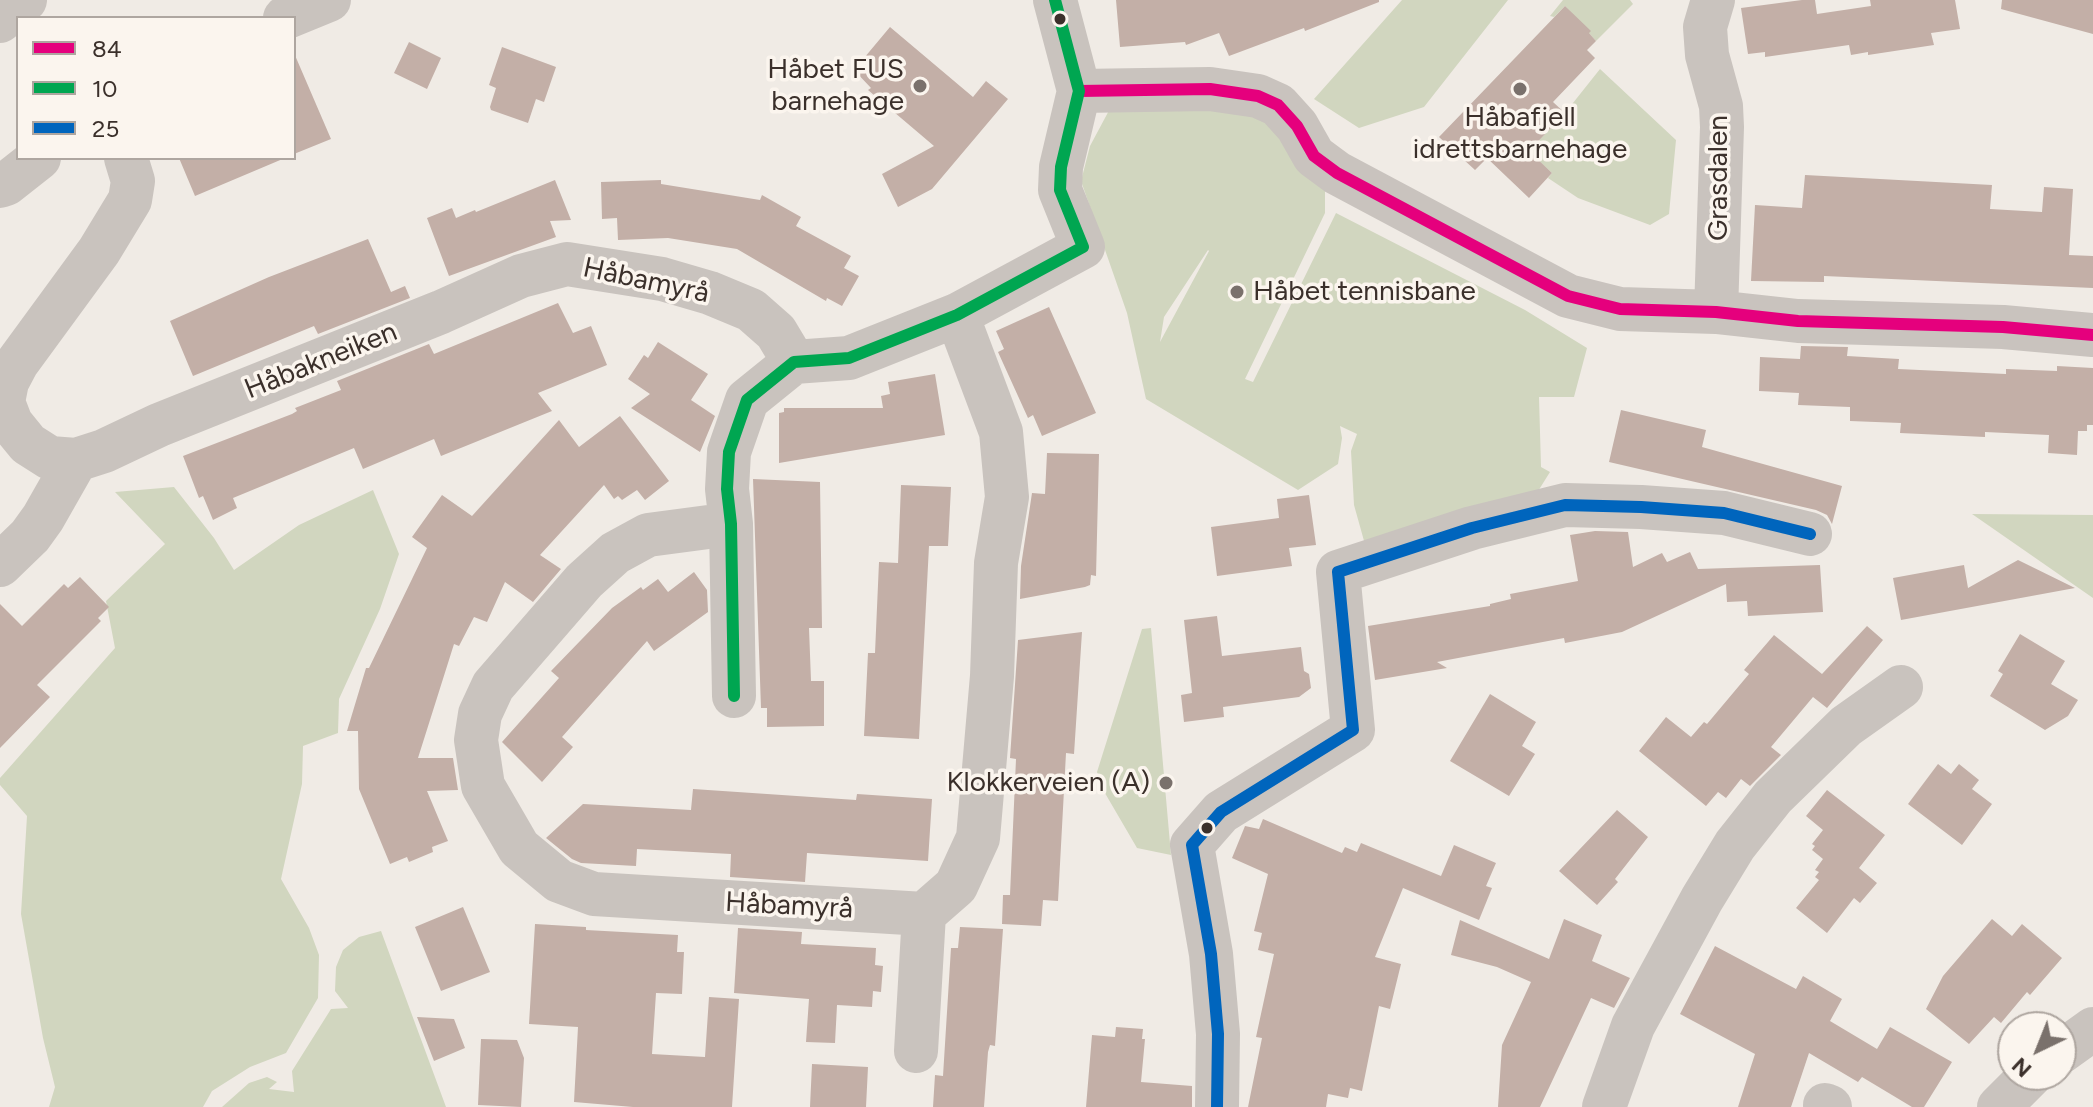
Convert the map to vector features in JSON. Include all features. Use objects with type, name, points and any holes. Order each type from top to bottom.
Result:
[{"type":"street","points":[[0,21],[25,0]]},
{"type":"street","points":[[290,16],[329,0]]},
{"type":"street","points":[[734,696],[731,524],[727,489],[729,452],[747,400],[794,362],[849,358],[957,315],[1083,247],[1060,190],[1061,167],[1079,91],[1055,0]]},
{"type":"street","name":"Grasdalen","points":[[1713,0],[1705,27],[1707,55],[1721,106],[1722,127],[1716,312]]},
{"type":"street","points":[[1079,91],[1210,89],[1258,96],[1278,105],[1297,126],[1314,156],[1337,173],[1568,296],[1620,309],[1716,312],[1798,321],[2003,327],[2093,335]]},
{"type":"street","points":[[0,186],[36,160]]},
{"type":"street","points":[[0,565],[30,536],[76,460],[50,458],[28,444],[11,423],[3,402],[7,382],[17,363],[99,251],[130,200],[133,181],[127,160]]},
{"type":"street","name":"Håbakneiken","points":[[76,460],[441,312],[521,276],[567,264]]},
{"type":"street","name":"Håbamyrå","points":[[567,264],[662,279],[710,293],[751,310],[776,332],[794,362]]},
{"type":"street","points":[[916,1051],[924,914],[956,886],[978,838],[992,676],[996,563],[1007,497],[1001,432],[957,315]]},
{"type":"street","points":[[1217,1107],[1218,1034],[1211,954],[1192,845],[1221,812],[1353,730],[1338,572],[1472,528],[1565,505],[1724,513],[1810,534]]},
{"type":"street","name":"Håbamyrå","points":[[731,524],[648,535],[615,553],[584,581],[493,686],[480,714],[476,740],[483,786],[519,848],[559,881],[594,894],[924,914]]},
{"type":"street","points":[[1604,1107],[1633,1026],[1735,845],[1773,797],[1846,726],[1901,687]]},
{"type":"street","points":[[1999,1107],[2015,1091]]},
{"type":"green space","points":[[1402,0],[1508,0],[1424,107],[1359,128],[1314,99]]},
{"type":"green space","points":[[1563,0],[1630,0],[1633,4],[1596,41],[1565,6],[1554,17],[1550,16]]},
{"type":"green space","points":[[1600,69],[1676,140],[1669,214],[1650,225],[1578,198],[1548,178],[1552,173],[1526,154],[1565,113]]},
{"type":"green space","points":[[1193,102],[1265,117],[1325,184],[1325,213],[1245,379],[1253,382],[1336,213],[1525,310],[1587,348],[1574,397],[1539,397],[1541,467],[1550,472],[1535,496],[1366,548],[1354,505],[1351,451],[1357,434],[1340,426],[1342,438],[1338,464],[1298,490],[1146,399],[1127,313],[1081,181],[1090,146],[1113,103]],"holes":[[[1209,251],[1160,342],[1164,317]]]},
{"type":"green space","points":[[174,487],[214,538],[234,570],[299,525],[373,490],[399,554],[380,609],[339,699],[338,733],[303,746],[302,784],[281,879],[309,928],[319,955],[318,998],[286,1053],[250,1067],[212,1091],[203,1107],[49,1107],[55,1087],[21,914],[27,816],[0,785],[0,778],[115,648],[106,601],[165,544],[115,492]]},
{"type":"green space","points":[[1972,514],[2093,515],[2093,598]]},
{"type":"green space","points":[[1151,628],[1171,855],[1137,848],[1102,788],[1097,772],[1142,629]]},
{"type":"green space","points":[[381,931],[446,1107],[222,1107],[249,1083],[267,1077],[277,1082],[269,1089],[294,1092],[292,1071],[331,1009],[348,1008],[335,991],[336,967],[343,950],[359,937]]},
{"type":"building","points":[[1116,0],[1379,2],[1229,56],[1219,33],[1186,45],[1185,42],[1120,47]]},
{"type":"building","points":[[1815,0],[1817,14],[1871,6],[1870,0],[1955,0],[1960,29],[1931,33],[1934,45],[1868,55],[1868,52],[1851,55],[1849,45],[1765,57],[1765,52],[1748,54],[1741,8]]},
{"type":"building","points":[[2002,0],[2093,0],[2093,34],[2001,9]]},
{"type":"building","points":[[1565,6],[1591,31],[1589,33],[1596,41],[1587,50],[1595,58],[1553,102],[1565,113],[1529,151],[1552,173],[1529,198],[1487,158],[1475,170],[1439,137]]},
{"type":"building","points":[[890,27],[973,97],[986,81],[1008,99],[932,189],[898,207],[882,174],[934,146],[868,90],[871,88],[854,70]]},
{"type":"building","points":[[409,42],[441,58],[427,89],[394,73]]},
{"type":"building","points":[[502,47],[556,67],[544,102],[536,99],[528,123],[491,110],[496,88],[489,85]]},
{"type":"building","points":[[296,58],[331,139],[296,153]]},
{"type":"building","points":[[180,160],[280,160],[195,196]]},
{"type":"building","points":[[1805,175],[1992,185],[1990,209],[2042,212],[2044,187],[2073,189],[2069,255],[2093,256],[2093,288],[1824,276],[1824,282],[1751,281],[1755,205],[1802,208]]},
{"type":"building","points":[[555,180],[571,220],[550,221],[556,237],[449,276],[427,218],[452,208],[456,218]]},
{"type":"building","points":[[661,180],[661,184],[760,200],[762,195],[801,217],[796,226],[851,256],[844,268],[859,276],[842,306],[827,298],[826,301],[737,249],[668,238],[618,240],[617,218],[602,219],[601,182]]},
{"type":"building","points":[[368,239],[391,292],[405,286],[410,298],[318,334],[314,326],[193,376],[170,321],[269,277]]},
{"type":"building","points":[[558,303],[573,333],[591,326],[607,365],[538,393],[552,411],[441,456],[434,439],[363,469],[354,448],[233,498],[237,508],[213,520],[203,496],[199,498],[183,456],[292,414],[297,411],[295,408],[341,390],[337,381],[429,344],[434,354]]},
{"type":"building","points":[[1049,307],[1096,413],[1042,436],[1033,415],[1028,418],[998,352],[1004,349],[996,331]]},
{"type":"building","points":[[658,342],[708,374],[691,400],[715,416],[700,452],[631,408],[650,394],[628,379],[644,355],[648,358]]},
{"type":"building","points":[[1801,346],[1848,347],[1847,356],[1899,359],[1898,369],[2006,374],[2006,369],[2057,371],[2057,366],[2093,368],[2093,425],[2087,425],[2087,431],[2078,431],[2077,455],[2048,453],[2049,435],[1985,432],[1985,437],[1900,433],[1901,423],[1850,421],[1850,407],[1798,405],[1799,393],[1759,391],[1760,357],[1800,359]]},
{"type":"building","points":[[935,374],[945,435],[779,463],[779,413],[784,412],[784,408],[883,408],[881,396],[890,394],[888,382]]},
{"type":"building","points":[[1621,410],[1706,430],[1702,447],[1842,486],[1832,524],[1827,515],[1816,510],[1609,462]]},
{"type":"building","points":[[620,416],[669,481],[645,500],[637,490],[622,500],[618,496],[614,499],[604,485],[540,555],[561,569],[533,602],[505,582],[487,622],[474,617],[459,646],[454,644],[418,758],[453,758],[458,790],[427,791],[448,841],[432,847],[433,852],[409,862],[407,857],[390,864],[359,789],[358,731],[347,731],[366,668],[369,668],[427,548],[412,537],[442,495],[472,516],[559,420],[579,447]]},
{"type":"building","points":[[1047,453],[1099,454],[1096,576],[1091,575],[1090,585],[1085,587],[1020,599],[1021,566],[1032,493],[1045,494]]},
{"type":"building","points":[[753,479],[820,482],[822,628],[809,628],[811,681],[824,681],[824,726],[767,727],[767,708],[761,708]]},
{"type":"building","points":[[901,485],[951,487],[948,546],[929,546],[919,739],[864,736],[868,653],[875,653],[879,562],[898,563]]},
{"type":"building","points":[[1309,495],[1316,545],[1289,548],[1292,566],[1217,576],[1211,527],[1279,518],[1277,499]]},
{"type":"building","points":[[1595,531],[1628,532],[1633,567],[1662,553],[1667,562],[1690,552],[1698,569],[1820,565],[1823,612],[1748,616],[1747,601],[1727,602],[1726,584],[1622,632],[1565,643],[1564,638],[1437,662],[1447,668],[1375,680],[1368,626],[1490,606],[1511,599],[1510,594],[1578,581],[1570,535]]},
{"type":"building","points":[[2018,560],[2075,588],[1901,620],[1893,578],[1964,565],[1968,588]]},
{"type":"building","points":[[694,572],[707,590],[708,612],[654,651],[647,641],[562,737],[573,747],[542,782],[502,742],[559,678],[551,671],[612,608],[641,587],[643,590],[658,579],[668,592]]},
{"type":"building","points":[[80,577],[109,607],[98,618],[101,621],[37,685],[50,697],[0,748],[0,604],[22,626],[64,584],[68,588]]},
{"type":"building","points":[[1217,616],[1222,656],[1301,647],[1304,671],[1309,674],[1311,688],[1299,697],[1223,707],[1224,717],[1184,722],[1181,695],[1192,693],[1184,620]]},
{"type":"building","points":[[1867,626],[1883,640],[1827,708],[1813,697],[1771,747],[1781,755],[1750,786],[1741,779],[1726,798],[1718,792],[1706,806],[1639,751],[1666,717],[1691,737],[1704,722],[1707,724],[1749,674],[1744,670],[1774,635],[1822,674]]},
{"type":"building","points":[[1082,632],[1074,754],[1066,753],[1058,901],[1043,900],[1041,926],[1002,924],[1003,895],[1010,895],[1016,759],[1010,758],[1018,640]]},
{"type":"building","points":[[2020,634],[2065,661],[2051,684],[2078,700],[2068,716],[2045,730],[1990,696],[2003,674],[1998,671]]},
{"type":"building","points":[[1490,694],[1536,722],[1522,746],[1535,754],[1509,796],[1450,761]]},
{"type":"building","points":[[1938,764],[1951,774],[1959,764],[1979,780],[1972,789],[1992,804],[1962,845],[1908,804]]},
{"type":"building","points":[[693,789],[856,800],[857,794],[932,799],[928,861],[807,853],[805,882],[730,877],[731,854],[637,849],[636,866],[581,863],[546,838],[583,804],[691,810]]},
{"type":"building","points":[[1827,790],[1885,835],[1859,868],[1877,883],[1860,903],[1854,898],[1827,933],[1796,908],[1819,880],[1815,877],[1819,872],[1815,870],[1823,859],[1812,850],[1815,846],[1812,844],[1823,830],[1806,816]]},
{"type":"building","points":[[1617,810],[1648,837],[1615,879],[1618,882],[1597,905],[1559,871]]},
{"type":"building","points":[[1263,819],[1342,853],[1345,847],[1357,852],[1361,843],[1441,876],[1454,845],[1496,863],[1486,886],[1492,888],[1479,920],[1403,888],[1375,957],[1401,964],[1390,1009],[1379,1006],[1362,1091],[1350,1088],[1348,1098],[1328,1094],[1326,1107],[1248,1107],[1262,1038],[1256,1037],[1274,954],[1258,950],[1262,933],[1254,931],[1268,874],[1232,858],[1245,826],[1259,829]]},
{"type":"building","points":[[463,907],[490,972],[441,991],[415,927]]},
{"type":"building","points":[[1564,919],[1602,935],[1592,961],[1630,978],[1614,1008],[1591,998],[1540,1107],[1498,1107],[1502,1045],[1531,982],[1497,967],[1451,955],[1460,920],[1549,959]]},
{"type":"building","points":[[1992,919],[2012,936],[2022,924],[2062,958],[2030,995],[2027,992],[2011,1011],[1997,1011],[1997,1020],[1994,1017],[1969,1044],[1926,1009],[1943,976]]},
{"type":"building","points":[[535,924],[678,935],[677,952],[684,952],[682,994],[656,993],[652,1054],[705,1057],[709,997],[739,999],[732,1107],[633,1107],[574,1102],[578,1027],[529,1024]]},
{"type":"building","points":[[960,927],[1003,929],[995,1046],[990,1045],[988,1052],[984,1107],[933,1107],[935,1075],[943,1076],[951,948],[958,948]]},
{"type":"building","points":[[738,928],[802,932],[801,944],[876,948],[875,965],[883,966],[881,992],[873,991],[872,1007],[837,1005],[835,1043],[806,1042],[809,999],[734,993]]},
{"type":"building","points":[[1715,946],[1796,989],[1803,976],[1842,999],[1830,1021],[1877,1049],[1890,1027],[1952,1062],[1924,1107],[1912,1107],[1862,1077],[1858,1082],[1809,1053],[1791,1107],[1738,1107],[1755,1054],[1680,1014]]},
{"type":"building","points":[[417,1017],[454,1019],[465,1048],[434,1061]]},
{"type":"building","points":[[1116,1027],[1143,1029],[1141,1082],[1192,1086],[1192,1107],[1086,1107],[1092,1035],[1115,1037]]},
{"type":"building","points":[[481,1039],[517,1040],[524,1058],[521,1107],[478,1105]]},
{"type":"building","points":[[812,1064],[868,1067],[866,1107],[810,1107]]},
{"type":"transit line","name":"10","points":[[734,696],[731,524],[727,489],[729,452],[747,400],[794,362],[849,358],[957,315],[1083,247],[1060,190],[1061,167],[1079,91],[1055,0]]},
{"type":"transit line","name":"84","points":[[1079,91],[1210,89],[1258,96],[1278,105],[1297,126],[1314,156],[1337,173],[1568,296],[1620,309],[1716,312],[1798,321],[2003,327],[2093,335]]},
{"type":"transit line","name":"25","points":[[1217,1107],[1218,1034],[1211,954],[1192,845],[1221,812],[1353,730],[1338,572],[1472,528],[1565,505],[1724,513],[1810,534]]},
{"type":"place","name":"Håbet FUS barnehage","points":[[920,86]]},
{"type":"place","name":"Håbafjell idrettsbarnehage","points":[[1520,89]]},
{"type":"place","name":"Håbet tennisbane","points":[[1237,292]]},
{"type":"place","name":"Klokkerveien (A)","points":[[1166,783]]}]
